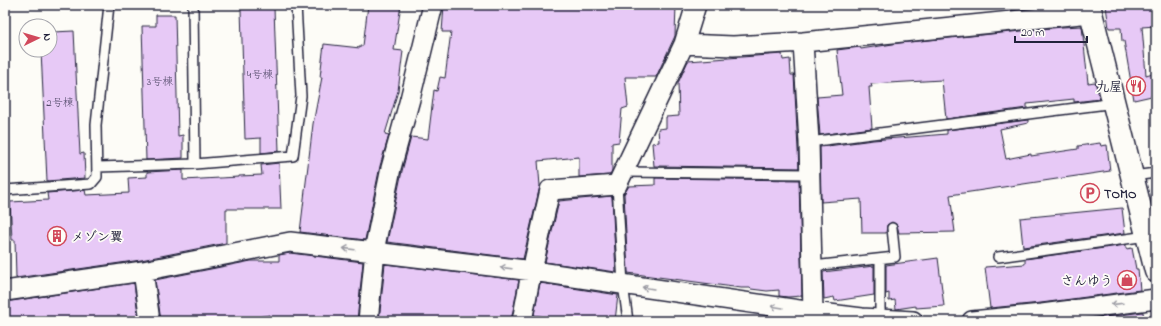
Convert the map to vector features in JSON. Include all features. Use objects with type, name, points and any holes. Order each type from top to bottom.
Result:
[{"type":"street","points":[[368,321],[374,252],[391,168],[433,5]]},
{"type":"street","points":[[522,321],[550,190],[620,179],[684,44],[696,5]]},
{"type":"street","points":[[684,44],[732,46],[803,42],[1090,9],[1115,103],[1156,271]]},
{"type":"street","points":[[803,42],[809,142],[813,266],[806,315]]},
{"type":"street","points":[[5,291],[144,271],[290,242],[533,271],[623,284],[806,315],[913,321]]},
{"type":"street","points":[[144,271],[150,321]]},
{"type":"street","points":[[972,321],[1042,317],[1156,299]]},
{"type":"lane","points":[[5,190],[91,184],[97,177],[96,125],[109,5]]},
{"type":"lane","points":[[193,5],[195,164]]},
{"type":"lane","points":[[98,167],[195,164],[293,156],[301,96],[296,5]]},
{"type":"lane","points":[[809,142],[1115,103]]},
{"type":"lane","points":[[1133,176],[1156,173]]},
{"type":"lane","points":[[628,321],[623,284],[620,179],[810,174]]},
{"type":"lane","points":[[813,266],[895,257],[892,228]]},
{"type":"lane","points":[[998,258],[1147,236]]},
{"type":"lane","points":[[880,259],[880,319]]},
{"type":"building","points":[[368,5],[401,5],[394,50],[403,51],[398,91],[385,134],[389,135],[380,166],[365,240],[300,232],[313,124],[322,77],[320,77],[324,44],[360,48],[360,46],[363,46]]},
{"type":"building","points":[[444,5],[676,5],[675,36],[656,77],[625,77],[628,107],[622,109],[619,142],[612,143],[612,170],[610,175],[579,177],[579,157],[538,161],[540,186],[523,259],[387,242],[411,137],[428,139],[434,90],[437,91],[440,77],[445,78],[451,32],[442,32]]},
{"type":"building","points":[[1007,5],[1060,5],[1007,10]]},
{"type":"building","points":[[1155,5],[1156,26],[1142,27],[1146,75],[1153,73],[1156,95],[1134,100],[1124,41],[1122,41],[1121,28],[1109,28],[1106,6]]},
{"type":"building","points":[[274,8],[279,151],[261,153],[261,138],[245,139],[241,9]]},
{"type":"building","points":[[156,15],[175,15],[178,136],[183,135],[183,158],[146,160],[142,26],[156,26]]},
{"type":"building","points":[[1082,26],[1088,83],[1095,82],[1100,99],[1074,102],[1074,99],[1027,104],[1027,108],[946,119],[942,80],[871,84],[872,87],[869,87],[872,128],[820,135],[817,97],[842,95],[837,50],[860,47],[861,49],[899,43]]},
{"type":"building","points":[[74,31],[80,154],[84,153],[85,178],[47,181],[41,58],[58,58],[58,32]]},
{"type":"building","points":[[782,54],[783,60],[790,59],[791,75],[794,75],[799,168],[654,166],[652,143],[659,142],[658,129],[666,128],[666,117],[679,116],[678,83],[688,61]]},
{"type":"building","points":[[1028,120],[1028,123],[1000,129],[1006,159],[1031,154],[1031,156],[1078,149],[1078,146],[1100,143],[1101,146],[1107,145],[1110,171],[950,195],[955,232],[899,233],[897,225],[892,222],[887,225],[886,233],[862,233],[861,199],[821,202],[820,147],[873,140],[947,134],[947,130]]},
{"type":"building","points":[[279,163],[281,209],[226,209],[226,243],[141,260],[16,278],[15,240],[12,240],[10,202],[48,200],[47,193],[85,190],[86,195],[129,193],[128,178],[147,177],[147,172],[183,170],[183,180],[239,177],[262,175],[261,165]]},
{"type":"building","points":[[655,178],[799,180],[802,296],[779,296],[779,290],[767,291],[628,273],[624,194],[629,186],[655,185]]},
{"type":"building","points":[[612,196],[616,272],[545,262],[559,201]]},
{"type":"building","points":[[1122,208],[1125,233],[1023,247],[1020,218]]},
{"type":"building","points":[[1126,245],[1126,249],[1132,248],[1136,269],[1138,269],[1140,290],[990,308],[985,267],[1025,264],[1025,259]]},
{"type":"building","points":[[290,253],[363,262],[357,321],[270,321],[270,315],[231,321],[161,321],[155,280],[251,261],[279,261],[279,255]]},
{"type":"building","points":[[938,258],[944,306],[916,308],[916,306],[896,309],[895,300],[889,301],[889,293],[886,294],[886,265]]},
{"type":"building","points":[[385,264],[519,280],[511,321],[379,321]]},
{"type":"building","points":[[874,266],[874,295],[835,301],[834,297],[824,299],[823,272]]},
{"type":"building","points":[[134,283],[139,321],[5,321],[5,302]]},
{"type":"building","points":[[540,283],[618,295],[615,321],[569,321],[534,315]]},
{"type":"building","points":[[1143,312],[1144,321],[1073,321]]},
{"type":"place","name":"九屋","points":[[1136,86]]},
{"type":"place","name":"TOMO","points":[[1090,193]]},
{"type":"place","name":"メゾン翼","points":[[57,236]]},
{"type":"place","name":"さんゆう","points":[[1127,280]]}]
